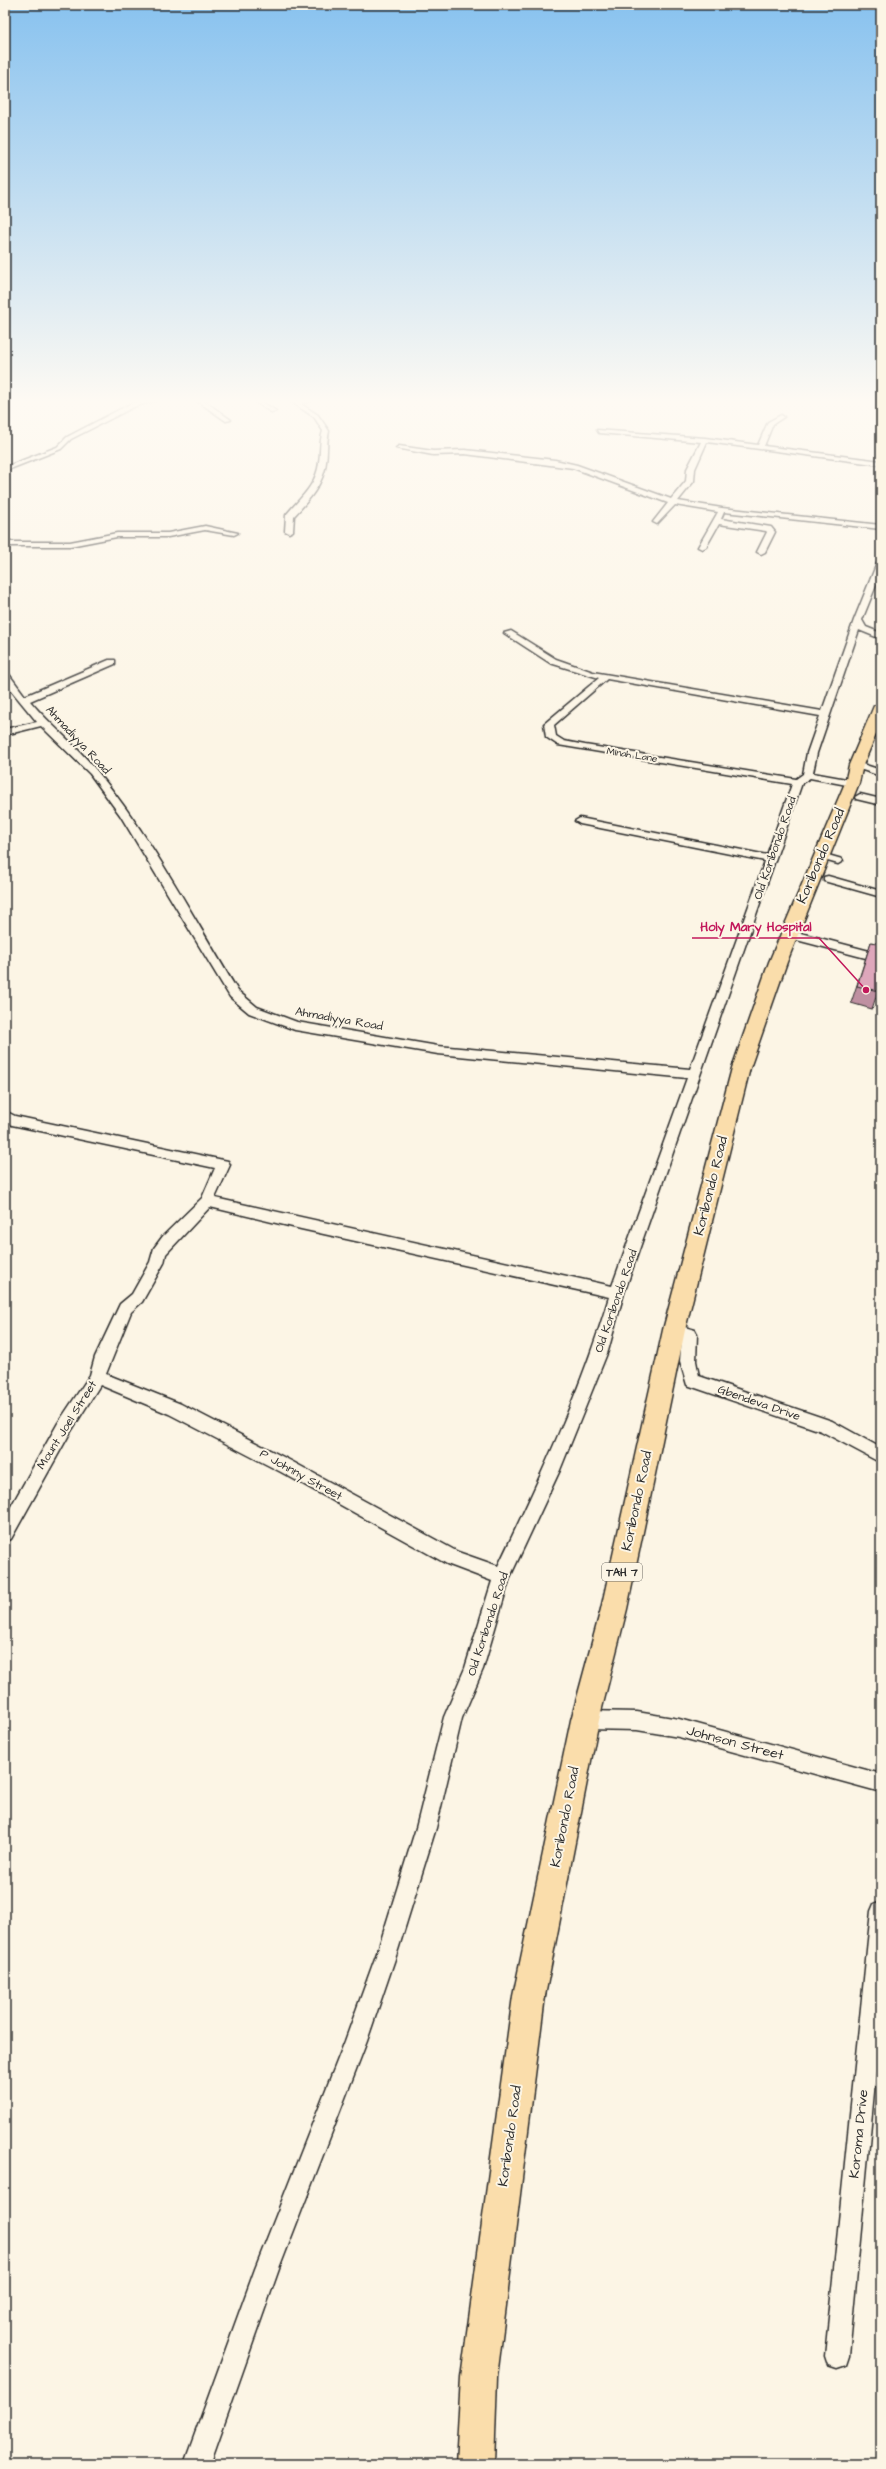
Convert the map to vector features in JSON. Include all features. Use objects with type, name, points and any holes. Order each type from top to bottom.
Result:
[{"type":"highway","name":"Koribondo Road","points":[[475,2464],[479,2376],[529,1996],[585,1720],[614,1609],[674,1330],[741,1068],[789,934],[829,865],[881,706]]},
{"type":"street","points":[[289,531],[290,516],[293,513]]},
{"type":"street","points":[[657,522],[664,513]]},
{"type":"street","points":[[702,547],[718,522],[721,513]]},
{"type":"street","points":[[752,513],[881,527]]},
{"type":"street","points":[[718,522],[768,529],[771,532],[761,552]]},
{"type":"street","points":[[5,544],[70,544],[117,535],[168,535],[205,528],[234,533]]},
{"type":"street","name":"Old Koribondo Road","points":[[197,2464],[274,2249],[358,2034],[388,1950],[426,1828],[453,1717],[474,1669],[502,1576],[552,1470],[600,1351],[617,1293],[696,1074],[771,859],[803,778],[858,620],[881,563]]},
{"type":"street","points":[[858,620],[858,625],[866,631],[881,636]]},
{"type":"street","points":[[508,633],[553,661],[575,670],[604,678],[826,714]]},
{"type":"street","points":[[25,700],[112,662]]},
{"type":"street","name":"Ahmadiyya Road","points":[[5,675],[10,684],[43,723],[93,772],[125,814],[234,994],[253,1010],[295,1026],[438,1050],[696,1074]]},
{"type":"street","name":"MInah Lane","points":[[604,678],[549,724],[550,737],[561,743],[585,748],[803,778]]},
{"type":"street","points":[[5,732],[43,723]]},
{"type":"street","points":[[803,778],[856,782],[881,773]]},
{"type":"street","points":[[856,782],[881,802]]},
{"type":"street","points":[[580,821],[771,859]]},
{"type":"street","points":[[829,865],[881,894]]},
{"type":"street","points":[[789,934],[881,958]]},
{"type":"street","points":[[5,1116],[12,1120],[78,1135],[223,1165],[207,1201],[301,1224],[617,1293]]},
{"type":"street","name":"Mount Joel Street","points":[[5,1533],[64,1428],[97,1377],[103,1357],[125,1308],[137,1298],[157,1263],[159,1252],[168,1240],[207,1201]]},
{"type":"street","name":"Gbendeva Drive","points":[[674,1330],[690,1334],[688,1361],[692,1380],[826,1426],[881,1456]]},
{"type":"street","name":"P Johnny Street","points":[[97,1377],[175,1409],[287,1466],[453,1558],[502,1576]]},
{"type":"street","name":"Johnson Street","points":[[585,1720],[637,1721],[679,1728],[881,1783]]},
{"type":"street","name":"Koroma Drive","points":[[837,2356],[881,1911]]},
{"type":"building","points":[[871,942],[881,944],[881,982],[878,991],[857,986]]},
{"type":"place","name":"Holy Mary Hospital","points":[[866,990]]}]
